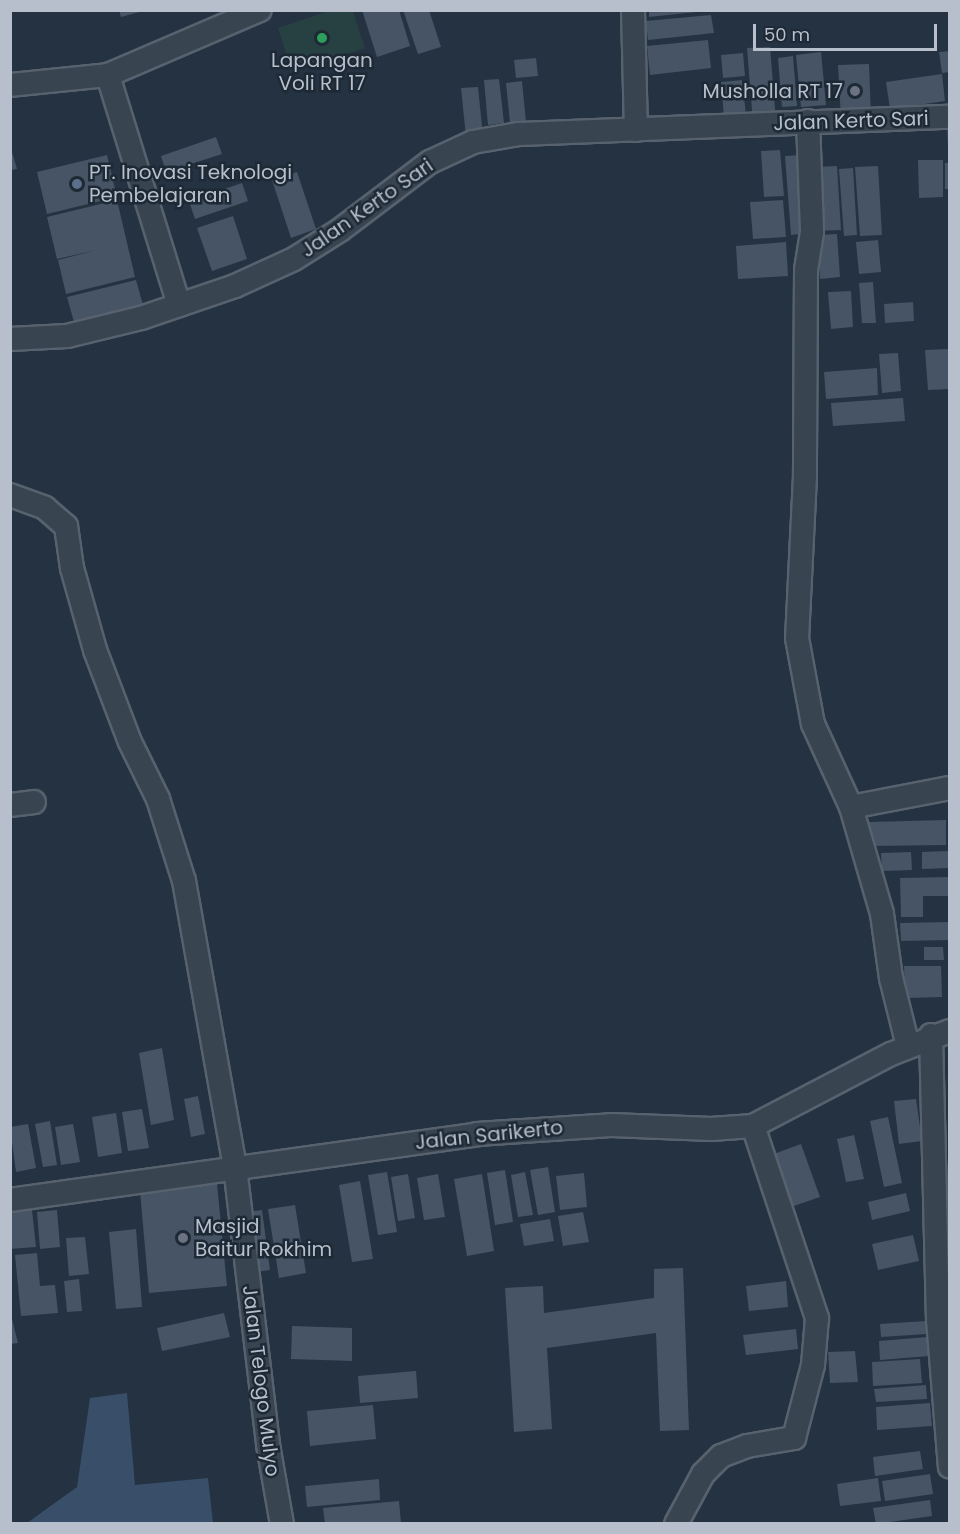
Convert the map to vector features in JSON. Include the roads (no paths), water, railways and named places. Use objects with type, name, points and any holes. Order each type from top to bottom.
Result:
[{"type":"street","points":[[10,85],[108,75],[260,10]]},
{"type":"street","points":[[633,10],[636,130]]},
{"type":"street","points":[[108,75],[179,305]]},
{"type":"street","name":"Jalan Kerto Sari","points":[[10,339],[68,336],[179,305],[294,259],[340,230],[430,162],[473,142],[519,134],[950,117]]},
{"type":"street","points":[[808,122],[812,232],[806,270],[805,476],[797,638],[813,724],[851,807],[882,914],[891,978],[908,1046]]},
{"type":"street","name":"Jalan Telogo Mulyo","points":[[10,495],[45,508],[66,526],[72,568],[95,651],[174,842],[184,881],[235,1167],[268,1445],[282,1524]]},
{"type":"street","points":[[851,807],[950,788]]},
{"type":"street","points":[[10,806],[34,802]]},
{"type":"street","points":[[940,1033],[938,1319],[950,1467]]},
{"type":"street","name":"Jalan Sarikerto","points":[[10,1200],[477,1134],[611,1125],[711,1130],[753,1126],[908,1046],[940,1033]]},
{"type":"street","points":[[676,1524],[703,1474],[721,1456],[747,1446],[794,1438],[813,1365],[817,1318],[753,1126]]},
{"type":"water","points":[[127,1393],[135,1485],[208,1478],[213,1523],[27,1523],[77,1487],[90,1398]]},
{"type":"place","name":"Lapangan Voli RT 17","points":[[322,38]]},
{"type":"place","name":"Musholla RT 17","points":[[855,91]]},
{"type":"place","name":"PT. Inovasi Teknologi Pembelajaran","points":[[77,184]]},
{"type":"place","name":"Masjid Baitur Rokhim","points":[[183,1238]]}]
